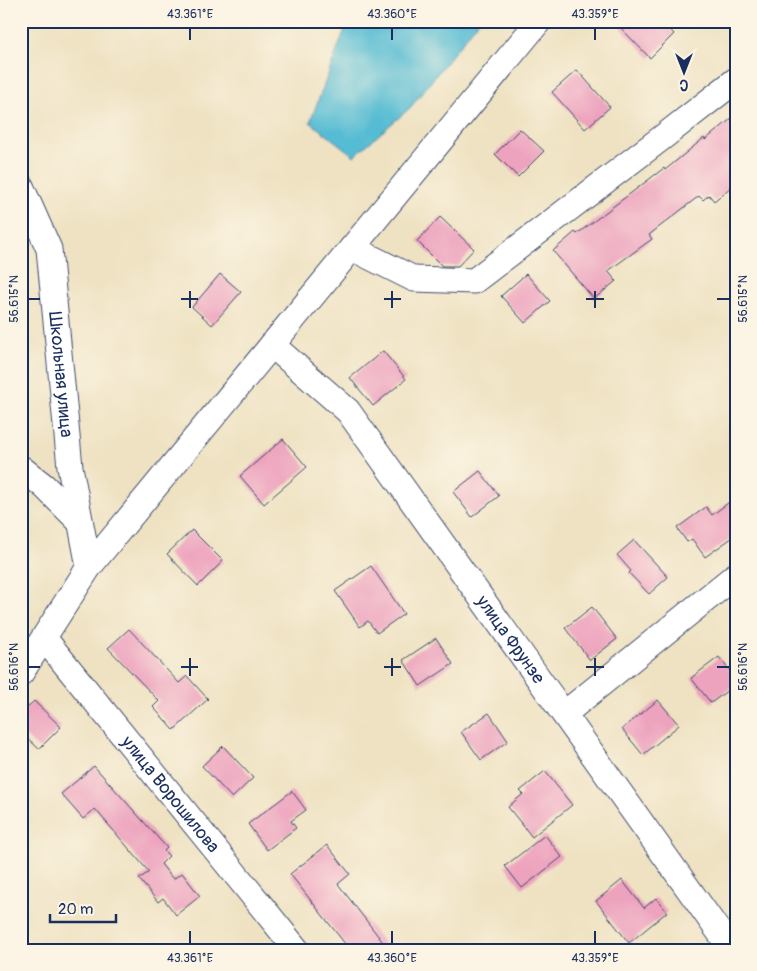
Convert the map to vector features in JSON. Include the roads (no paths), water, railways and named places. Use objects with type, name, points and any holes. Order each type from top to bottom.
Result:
[{"type":"street","points":[[21,673],[89,567],[539,21]]},
{"type":"street","points":[[352,248],[414,279],[474,281],[736,80]]},
{"type":"street","name":"Школьная улица","points":[[21,186],[49,248],[70,467],[89,567]]},
{"type":"street","name":"улица Фрунзе","points":[[272,345],[348,411],[732,950]]},
{"type":"street","points":[[21,468],[44,486],[80,522]]},
{"type":"street","points":[[564,714],[736,575]]},
{"type":"street","name":"улица Ворошилова","points":[[44,638],[297,950]]},
{"type":"water","points":[[348,21],[479,21],[410,108],[354,156],[310,122]]}]
